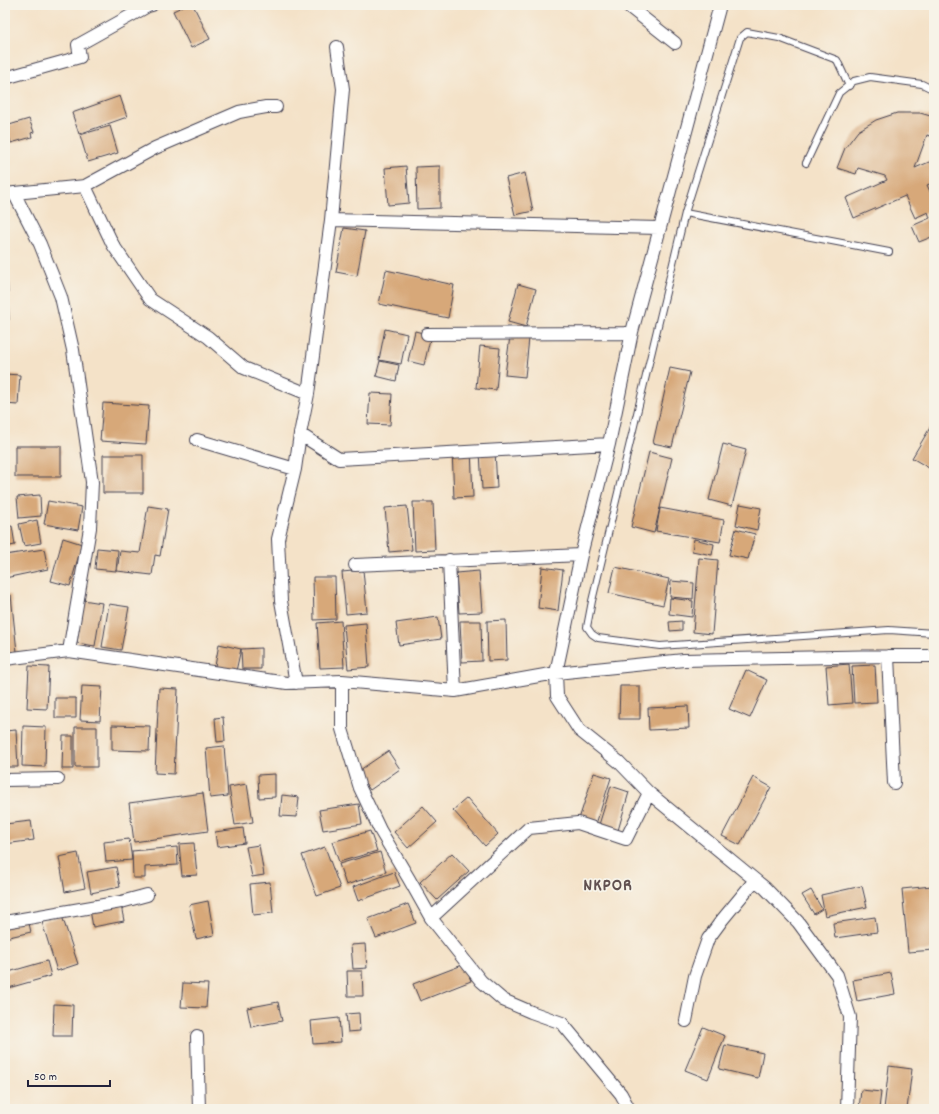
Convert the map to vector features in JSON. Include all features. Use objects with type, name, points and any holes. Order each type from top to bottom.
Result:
[{"type":"street","points":[[5,78],[80,57],[78,46],[152,5]]},
{"type":"street","points":[[627,5],[675,43]]},
{"type":"street","points":[[720,5],[632,332],[609,444],[581,555],[556,673],[557,696],[579,730],[619,762],[649,792],[756,880],[798,922],[837,975],[850,1017],[847,1109]]},
{"type":"street","points":[[296,683],[281,601],[278,540],[295,468],[308,394],[331,220],[343,89],[337,47]]},
{"type":"street","points":[[69,652],[90,528],[92,482],[73,350],[61,297],[40,244],[9,194],[85,186],[155,148],[239,112],[266,107],[276,107]]},
{"type":"street","points":[[85,186],[113,245],[150,299],[208,337],[244,368],[308,394]]},
{"type":"street","points":[[331,220],[659,228]]},
{"type":"street","points":[[427,334],[632,332]]},
{"type":"street","points":[[300,434],[339,459],[609,444]]},
{"type":"street","points":[[197,440],[295,468]]},
{"type":"street","points":[[356,565],[581,555]]},
{"type":"street","points":[[449,560],[455,691]]},
{"type":"street","points":[[5,659],[69,652],[287,683],[342,681],[455,691],[556,673],[684,660],[934,656]]},
{"type":"street","points":[[888,656],[894,783]]},
{"type":"street","points":[[342,681],[342,729],[360,788],[380,830],[431,918],[481,981],[503,1000],[562,1023],[621,1094],[629,1109]]},
{"type":"street","points":[[5,780],[58,779]]},
{"type":"street","points":[[431,918],[529,828],[578,823],[626,839],[649,792]]},
{"type":"street","points":[[686,1020],[694,976],[708,939],[756,880]]},
{"type":"street","points":[[5,922],[121,902],[147,895]]},
{"type":"street","points":[[197,1036],[200,1109]]},
{"type":"lane","points":[[849,86],[837,60],[779,38],[747,32],[740,38],[685,212],[587,627],[592,634],[598,638],[660,646],[889,630],[934,633]]},
{"type":"lane","points":[[806,163],[839,93],[854,81],[870,77],[922,84],[934,90]]},
{"type":"lane","points":[[685,212],[889,252]]},
{"type":"building","points":[[186,5],[193,5],[210,39],[191,48],[173,11]]},
{"type":"building","points":[[120,96],[127,117],[79,134],[72,113]]},
{"type":"building","points":[[897,113],[920,113],[934,117],[934,137],[927,135],[915,168],[934,160],[934,182],[927,185],[934,200],[934,236],[919,242],[912,226],[930,218],[928,212],[915,218],[905,196],[854,218],[846,198],[887,180],[885,176],[858,168],[856,174],[837,168],[845,148],[858,131],[876,120]]},
{"type":"building","points":[[29,119],[34,132],[31,133],[32,137],[11,143],[6,126]]},
{"type":"building","points":[[110,126],[118,153],[88,162],[80,135]]},
{"type":"building","points":[[406,166],[409,203],[388,205],[385,168]]},
{"type":"building","points":[[440,166],[440,208],[417,209],[416,167]]},
{"type":"building","points":[[525,173],[533,211],[515,215],[506,178]]},
{"type":"building","points":[[344,228],[365,231],[357,276],[336,272]]},
{"type":"building","points":[[5,269],[7,269],[9,320],[5,320]]},
{"type":"building","points":[[386,270],[454,285],[448,318],[379,304]]},
{"type":"building","points":[[518,284],[536,289],[526,327],[508,322]]},
{"type":"building","points":[[385,329],[407,334],[401,364],[379,360]]},
{"type":"building","points":[[415,331],[431,335],[424,365],[408,361]]},
{"type":"building","points":[[510,336],[529,338],[525,377],[505,375]]},
{"type":"building","points":[[480,346],[500,348],[496,390],[476,388]]},
{"type":"building","points":[[380,361],[399,365],[396,381],[376,376]]},
{"type":"building","points":[[670,368],[690,372],[672,447],[653,443]]},
{"type":"building","points":[[5,374],[20,375],[18,405],[5,404]]},
{"type":"building","points":[[370,393],[392,394],[390,425],[368,424]]},
{"type":"building","points":[[103,403],[149,406],[146,444],[100,441]]},
{"type":"building","points":[[934,421],[934,471],[912,458]]},
{"type":"building","points":[[723,444],[746,450],[732,506],[709,500]]},
{"type":"building","points":[[15,446],[61,446],[61,477],[15,477]]},
{"type":"building","points":[[452,449],[471,449],[473,497],[454,498]]},
{"type":"building","points":[[495,450],[497,488],[482,489],[480,451]]},
{"type":"building","points":[[649,452],[672,458],[654,533],[631,527]]},
{"type":"building","points":[[103,455],[143,455],[143,493],[103,493]]},
{"type":"building","points":[[40,495],[41,516],[19,518],[17,497]]},
{"type":"building","points":[[48,501],[82,507],[78,530],[44,524]]},
{"type":"building","points":[[413,502],[433,502],[435,550],[415,551]]},
{"type":"building","points":[[740,504],[761,508],[757,530],[736,525]]},
{"type":"building","points":[[148,506],[168,509],[160,556],[155,555],[152,575],[117,571],[120,551],[140,553]]},
{"type":"building","points":[[407,506],[412,550],[389,552],[385,508]]},
{"type":"building","points":[[660,508],[724,520],[720,542],[656,531]]},
{"type":"building","points":[[37,520],[41,543],[24,546],[19,524]]},
{"type":"building","points":[[12,526],[15,545],[5,547],[5,527]]},
{"type":"building","points":[[736,529],[755,534],[748,559],[729,555]]},
{"type":"building","points":[[63,538],[82,544],[70,586],[51,581]]},
{"type":"building","points":[[694,539],[714,544],[712,555],[692,551]]},
{"type":"building","points":[[97,548],[118,550],[116,571],[95,569]]},
{"type":"building","points":[[44,549],[48,569],[5,578],[5,555]]},
{"type":"building","points":[[699,558],[718,560],[712,634],[693,632]]},
{"type":"building","points":[[542,567],[563,570],[558,611],[538,608]]},
{"type":"building","points":[[615,567],[669,579],[663,605],[609,593]]},
{"type":"building","points":[[363,570],[367,612],[346,614],[342,572]]},
{"type":"building","points":[[479,571],[482,612],[459,613],[456,573]]},
{"type":"building","points":[[313,577],[335,577],[336,619],[314,620]]},
{"type":"building","points":[[671,581],[694,583],[693,599],[670,597]]},
{"type":"building","points":[[5,595],[11,595],[17,652],[5,653]]},
{"type":"building","points":[[670,598],[693,601],[692,617],[669,614]]},
{"type":"building","points":[[83,600],[102,603],[95,646],[77,643]]},
{"type":"building","points":[[109,604],[129,607],[121,650],[102,647]]},
{"type":"building","points":[[438,617],[441,639],[399,645],[396,623]]},
{"type":"building","points":[[506,620],[507,660],[488,661],[487,621]]},
{"type":"building","points":[[341,621],[344,667],[320,668],[317,623]]},
{"type":"building","points":[[460,621],[481,621],[482,661],[462,662]]},
{"type":"building","points":[[682,621],[682,630],[670,631],[669,622]]},
{"type":"building","points":[[366,623],[369,667],[348,669],[344,625]]},
{"type":"building","points":[[219,644],[241,649],[236,671],[215,666]]},
{"type":"building","points":[[261,648],[261,669],[242,669],[241,649]]},
{"type":"building","points":[[849,664],[852,703],[829,705],[826,666]]},
{"type":"building","points":[[875,665],[877,702],[854,703],[852,666]]},
{"type":"building","points":[[29,666],[49,667],[47,709],[27,708]]},
{"type":"building","points":[[746,670],[767,680],[750,718],[729,709]]},
{"type":"building","points":[[82,686],[102,687],[100,721],[80,720]]},
{"type":"building","points":[[620,686],[640,686],[640,719],[619,719]]},
{"type":"building","points":[[159,688],[178,689],[174,774],[155,773]]},
{"type":"building","points":[[55,698],[76,698],[76,718],[55,718]]},
{"type":"building","points":[[688,706],[689,728],[649,730],[648,708]]},
{"type":"building","points":[[223,717],[225,741],[217,742],[215,718]]},
{"type":"building","points":[[112,725],[150,726],[149,751],[112,750]]},
{"type":"building","points":[[23,726],[46,727],[45,767],[22,766]]},
{"type":"building","points":[[75,727],[97,727],[97,767],[75,767]]},
{"type":"building","points":[[16,730],[18,767],[5,767],[5,731]]},
{"type":"building","points":[[63,736],[73,736],[73,769],[62,769]]},
{"type":"building","points":[[224,746],[228,796],[210,798],[206,748]]},
{"type":"building","points":[[388,751],[400,769],[370,790],[357,772]]},
{"type":"building","points":[[594,773],[611,778],[596,824],[579,819]]},
{"type":"building","points":[[275,774],[275,797],[259,798],[258,775]]},
{"type":"building","points":[[753,777],[771,787],[740,845],[722,836]]},
{"type":"building","points":[[247,784],[253,822],[235,825],[229,787]]},
{"type":"building","points":[[611,786],[629,792],[617,834],[598,828]]},
{"type":"building","points":[[203,793],[208,831],[134,842],[129,803]]},
{"type":"building","points":[[282,795],[299,797],[297,817],[280,816]]},
{"type":"building","points":[[467,798],[498,834],[485,846],[453,810]]},
{"type":"building","points":[[359,804],[362,824],[323,830],[319,810]]},
{"type":"building","points":[[423,806],[437,822],[408,848],[394,832]]},
{"type":"building","points":[[31,821],[34,840],[5,844],[5,824]]},
{"type":"building","points":[[243,828],[245,843],[217,847],[215,832]]},
{"type":"building","points":[[370,831],[377,851],[339,862],[332,842]]},
{"type":"building","points":[[129,839],[132,860],[106,862],[104,842]]},
{"type":"building","points":[[194,843],[197,875],[182,876],[179,844]]},
{"type":"building","points":[[259,845],[264,875],[252,877],[246,847]]},
{"type":"building","points":[[177,847],[178,865],[145,867],[145,878],[133,878],[132,851]]},
{"type":"building","points":[[325,847],[340,888],[317,896],[302,855]]},
{"type":"building","points":[[380,852],[386,872],[346,885],[339,864]]},
{"type":"building","points":[[78,853],[85,888],[65,892],[59,857]]},
{"type":"building","points":[[452,853],[469,871],[437,900],[420,882]]},
{"type":"building","points":[[116,867],[120,887],[91,893],[87,872]]},
{"type":"building","points":[[394,872],[400,886],[358,901],[353,887]]},
{"type":"building","points":[[270,882],[273,913],[253,915],[250,884]]},
{"type":"building","points":[[862,886],[867,907],[825,916],[821,895]]},
{"type":"building","points":[[932,886],[934,905],[934,950],[908,952],[902,889]]},
{"type":"building","points":[[811,890],[822,909],[814,914],[802,895]]},
{"type":"building","points":[[208,901],[214,935],[196,939],[189,905]]},
{"type":"building","points":[[408,904],[416,923],[376,938],[368,919]]},
{"type":"building","points":[[121,905],[124,921],[93,927],[90,910]]},
{"type":"building","points":[[27,915],[31,932],[5,938],[5,921]]},
{"type":"building","points":[[62,916],[78,964],[57,971],[42,922]]},
{"type":"building","points":[[875,917],[877,932],[835,938],[833,923]]},
{"type":"building","points":[[365,944],[367,968],[353,969],[351,945]]},
{"type":"building","points":[[47,961],[51,976],[5,989],[5,973]]},
{"type":"building","points":[[465,964],[471,981],[420,1001],[413,984]]},
{"type":"building","points":[[347,971],[362,971],[363,996],[348,996]]},
{"type":"building","points":[[891,973],[895,994],[857,1001],[853,980]]},
{"type":"building","points":[[183,983],[208,984],[206,1008],[181,1007]]},
{"type":"building","points":[[278,1002],[282,1021],[251,1027],[247,1008]]},
{"type":"building","points":[[54,1004],[73,1005],[72,1036],[53,1036]]},
{"type":"building","points":[[359,1013],[360,1031],[348,1032],[346,1014]]},
{"type":"building","points":[[339,1018],[341,1042],[313,1044],[311,1021]]},
{"type":"building","points":[[703,1027],[725,1036],[708,1079],[685,1070]]},
{"type":"building","points":[[725,1045],[763,1053],[758,1078],[719,1069]]},
{"type":"building","points":[[889,1066],[912,1069],[907,1109],[884,1109]]},
{"type":"building","points":[[861,1090],[881,1092],[879,1109],[859,1109]]},
{"type":"district","name":"NKPOR","points":[[608,884]]}]
